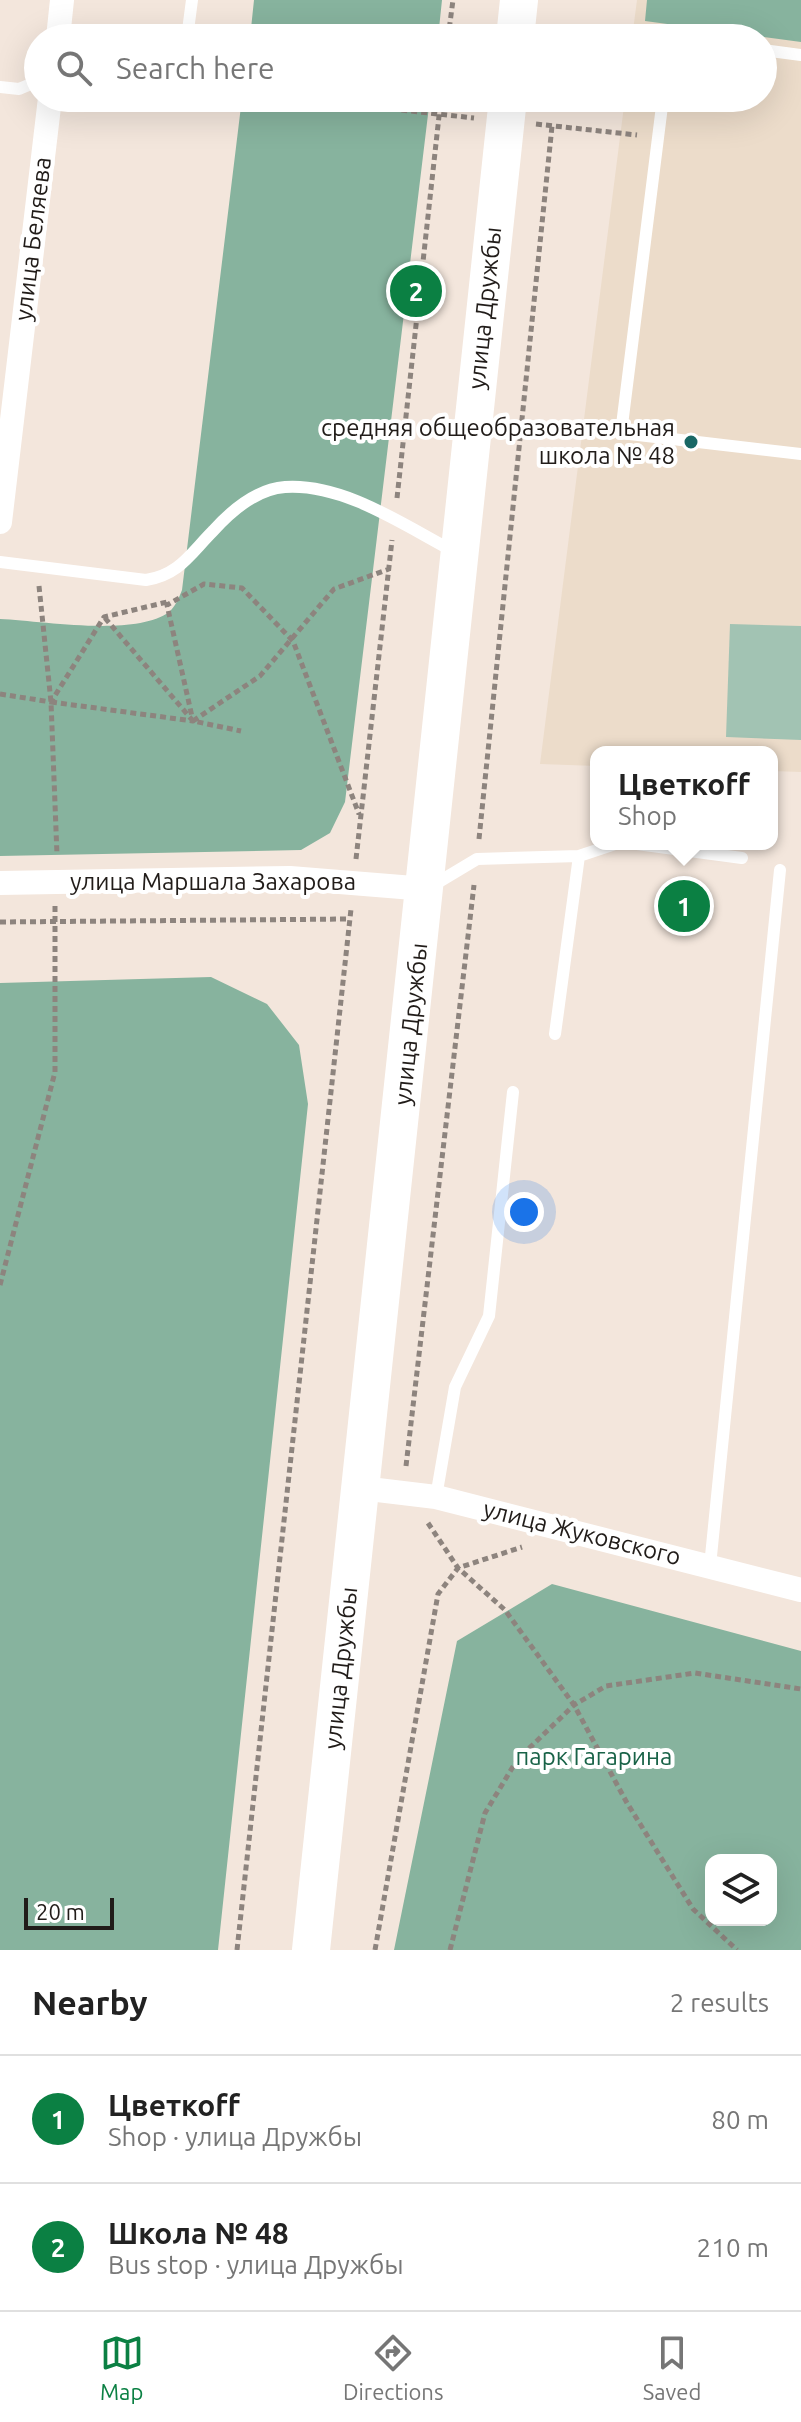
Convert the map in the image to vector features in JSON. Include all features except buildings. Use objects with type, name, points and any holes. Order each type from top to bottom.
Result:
[{"type":"main road","points":[[516,24],[519,0]]},
{"type":"main road","name":"улица Дружбы","points":[[311,1950],[507,112]]},
{"type":"street","points":[[59,24],[62,0]]},
{"type":"street","name":"улица Беляева","points":[[0,522],[48,112]]},
{"type":"street","name":"улица Маршала Захарова","points":[[0,883],[57,880],[353,881],[426,889]]},
{"type":"street","name":"улица Жуковского","points":[[361,1488],[436,1497],[801,1590]]},
{"type":"lane","points":[[189,24],[192,0]]},
{"type":"lane","points":[[777,52],[801,55]]},
{"type":"lane","points":[[0,87],[24,87]]},
{"type":"lane","points":[[661,112],[621,433],[801,454]]},
{"type":"lane","points":[[0,562],[146,580],[169,576],[227,516],[260,493],[284,487],[322,490],[394,520],[458,554]]},
{"type":"lane","points":[[426,889],[477,859],[579,856],[597,850]]},
{"type":"lane","points":[[682,850],[742,858]]},
{"type":"lane","points":[[555,1034],[579,856]]},
{"type":"lane","points":[[710,1566],[780,870]]},
{"type":"lane","points":[[436,1497],[455,1387],[489,1316],[513,1092]]},
{"type":"path","points":[[450,24],[453,0]]},
{"type":"path","points":[[421,112],[473,112]]},
{"type":"path","points":[[518,112],[658,137]]},
{"type":"path","points":[[237,1950],[439,114]]},
{"type":"path","points":[[0,1285],[55,1072],[54,920],[57,880],[51,702],[38,567]]},
{"type":"path","points":[[193,721],[260,676],[293,641],[334,589],[389,569]]},
{"type":"path","points":[[169,576],[167,605],[193,721]]},
{"type":"path","points":[[51,702],[104,617],[167,605],[204,584],[242,588],[293,641],[361,817]]},
{"type":"path","points":[[104,617],[193,721]]},
{"type":"path","points":[[0,694],[193,721],[241,731]]},
{"type":"path","points":[[0,922],[350,919]]},
{"type":"path","points":[[375,1950],[438,1594],[458,1568],[527,1546]]},
{"type":"path","points":[[458,1568],[505,1610],[574,1705],[627,1803],[693,1909],[737,1950]]},
{"type":"path","points":[[450,1950],[485,1813],[517,1760],[574,1705],[606,1686],[695,1673],[801,1689]]},
{"type":"shaded area","name":"средняя общеобразовательная школа № 48","points":[[637,0],[801,0],[801,772],[778,771],[778,746],[590,746],[590,766],[540,764],[623,112],[777,112],[777,24],[634,24]]},
{"type":"green space","points":[[254,0],[442,0],[439,24],[251,24]]},
{"type":"green space","points":[[647,0],[801,0],[801,42],[777,39],[777,24],[667,24],[645,21]]},
{"type":"green space","points":[[240,112],[428,112],[345,802],[330,833],[301,850],[0,856],[0,619],[88,626],[134,624],[154,620],[169,612],[182,590]]},
{"type":"green space","points":[[730,624],[801,626],[801,740],[726,737]]},
{"type":"green space","points":[[211,977],[267,1004],[299,1045],[308,1104],[218,1950],[0,1950],[0,983]]},
{"type":"green space","name":"парк Гагарина","points":[[552,1584],[801,1651],[801,1950],[394,1950],[457,1641]]},
{"type":"place","name":"Школа № 48","points":[[416,291]]},
{"type":"place","name":"средняя общеобразовательная школа № 48","points":[[691,442]]},
{"type":"place","name":"Цветкоff","points":[[684,906]]}]
